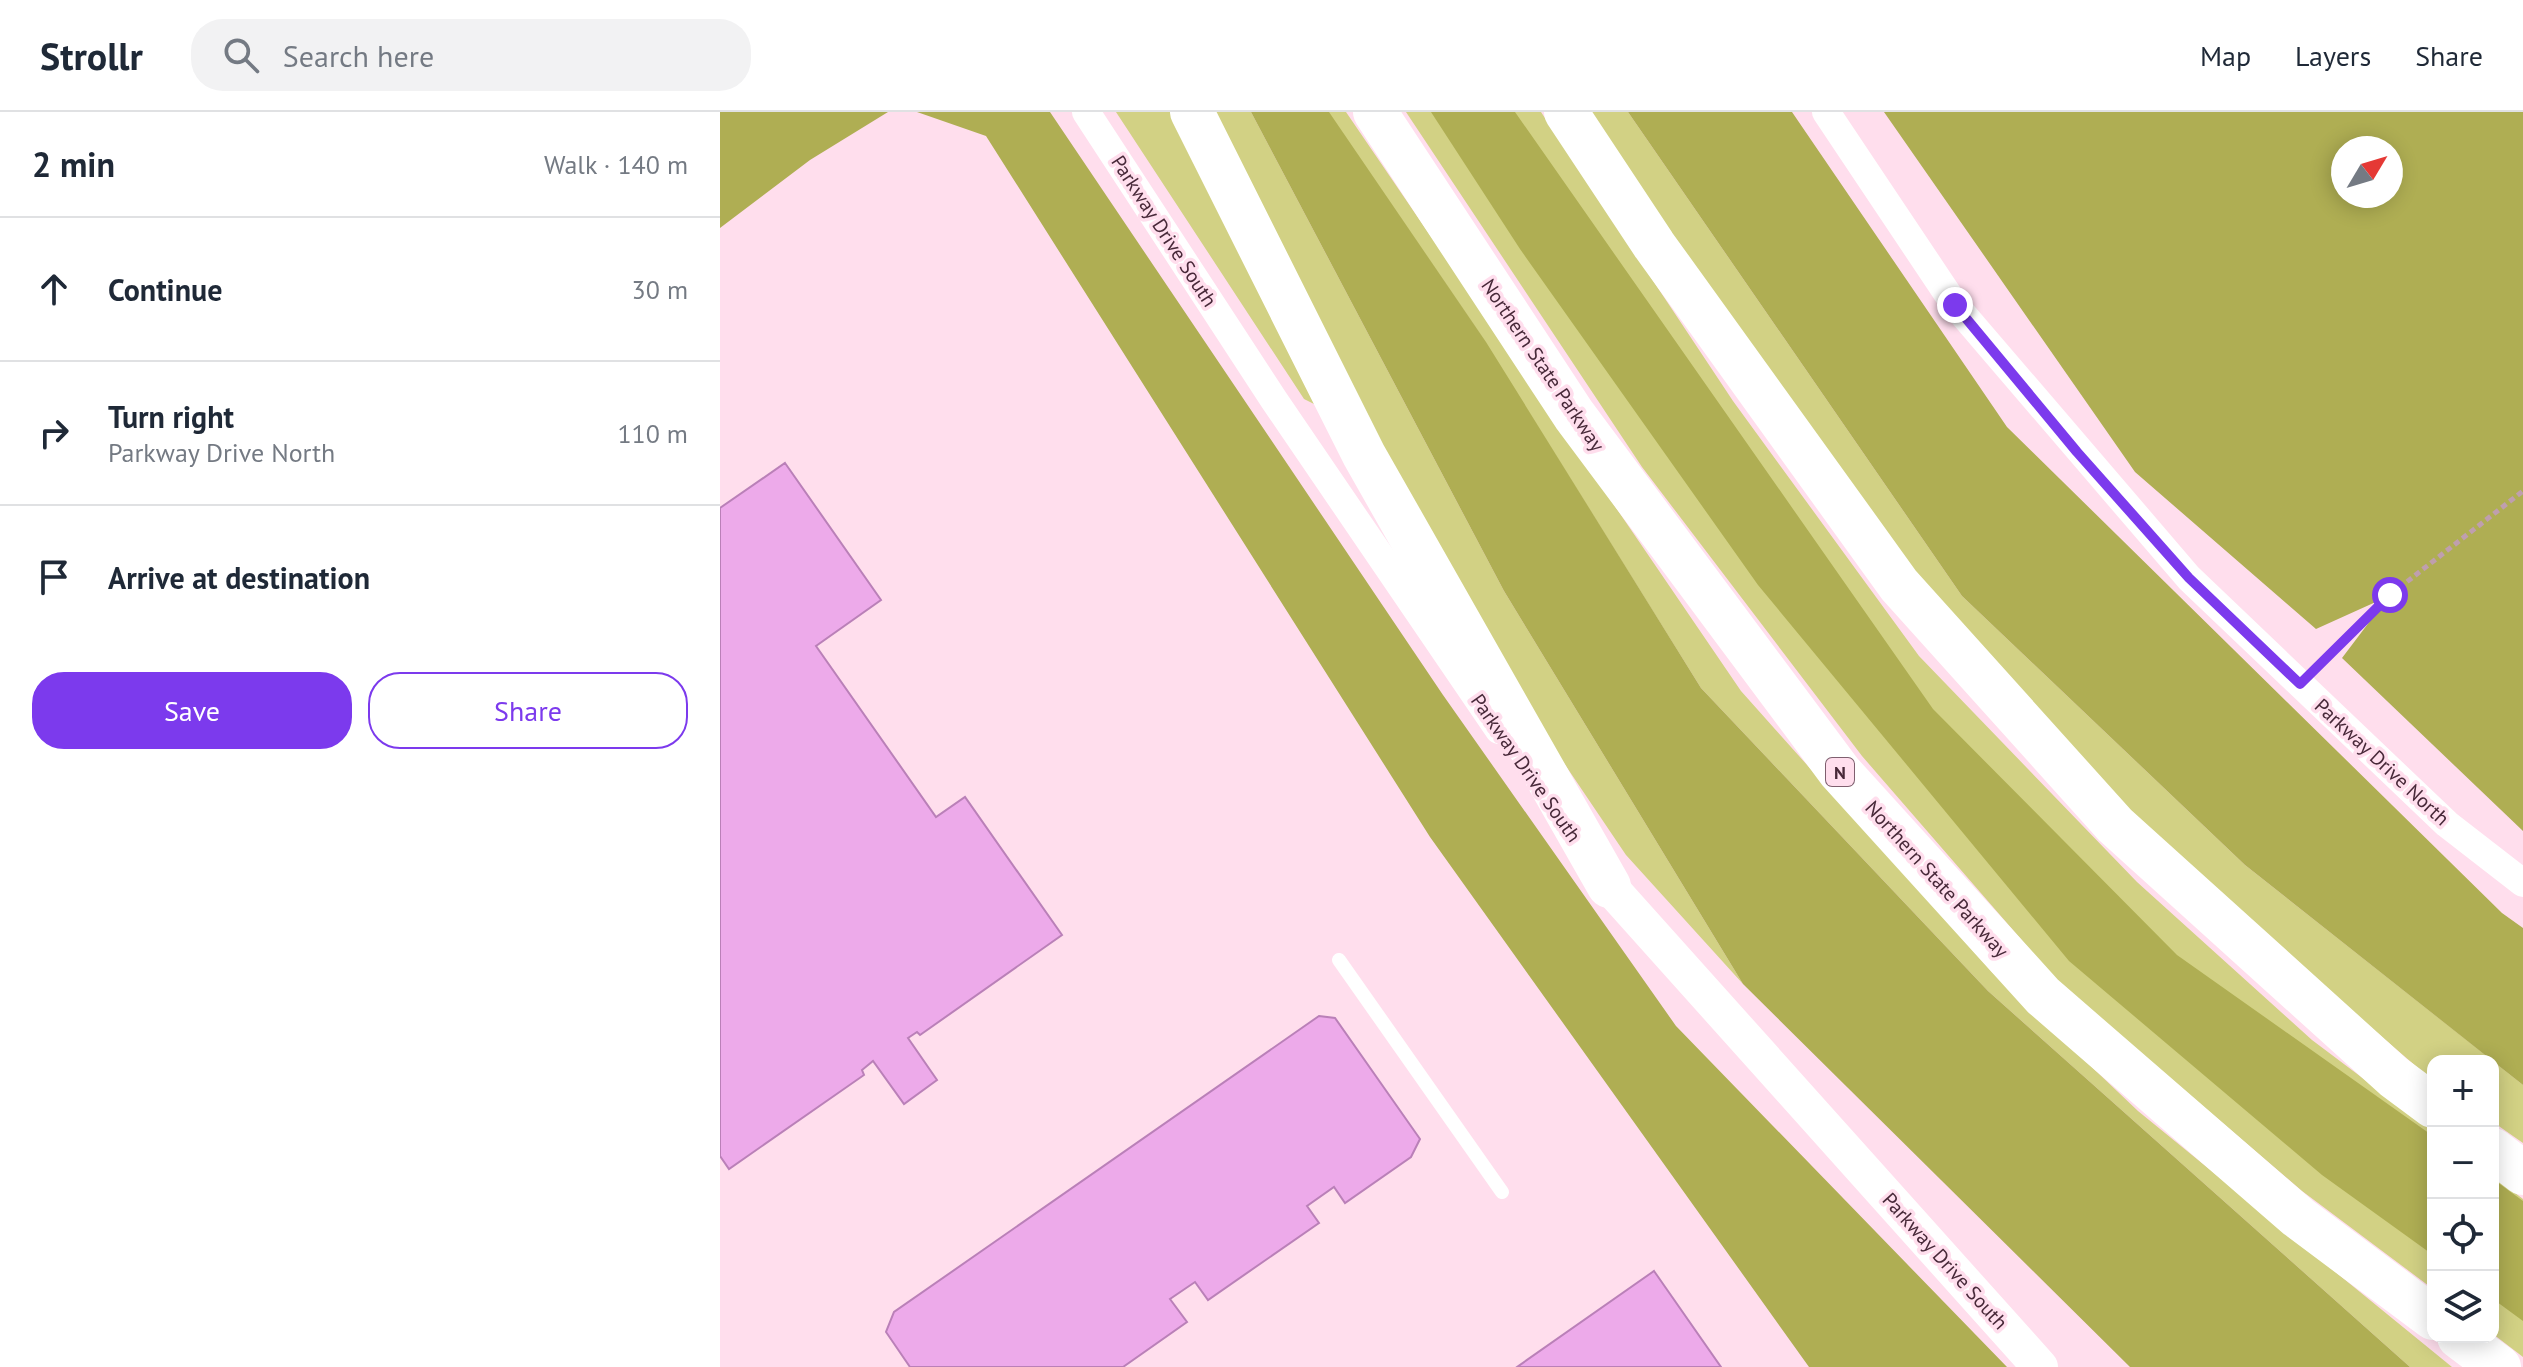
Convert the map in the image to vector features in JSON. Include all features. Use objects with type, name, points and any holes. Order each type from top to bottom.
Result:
[{"type":"highway","points":[[1192,112],[1364,455],[1609,886]]},
{"type":"highway","name":"Northern State Parkway","points":[[1375,112],[1574,415],[1840,772],[2043,996],[2298,1217],[2427,1314]]},
{"type":"highway","points":[[1566,112],[1654,245],[1899,585],[2115,825],[2394,1077],[2427,1102]]},
{"type":"highway","points":[[2499,1155],[2523,1173]]},
{"type":"highway","points":[[2467,1343],[2499,1367]]},
{"type":"street","name":"Parkway Drive South","points":[[1086,112],[1274,400],[1609,886],[2040,1367]]},
{"type":"street","name":"Parkway Drive North","points":[[1826,112],[1976,329],[2189,578],[2447,824],[2523,883]]},
{"type":"lane","points":[[1339,960],[1502,1192]]},
{"type":"path","points":[[2300,684],[2390,595],[2523,491]]},
{"type":"shaded area","points":[[720,112],[888,112],[810,160],[720,228]]},
{"type":"shaded area","points":[[917,112],[1050,112],[1443,695],[1676,1026],[2007,1367],[1809,1367],[1430,837],[986,136]]},
{"type":"shaded area","points":[[1116,112],[1173,112],[1313,392],[1314,404],[1304,399]]},
{"type":"shaded area","points":[[1202,112],[1251,112],[1504,591],[1743,984],[1626,855],[1520,698]]},
{"type":"shaded area","points":[[1251,112],[1329,112],[1486,342],[1701,688],[1988,991],[2410,1367],[2130,1367],[1743,984],[1504,591]]},
{"type":"shaded area","points":[[1328,112],[1346,112],[1741,691],[1992,972],[2138,1111],[2452,1367],[2410,1367],[1988,991],[1701,688],[1480,334]]},
{"type":"shaded area","points":[[1406,112],[1541,112],[1733,401],[1919,656],[2137,882],[2312,1040],[2427,1126],[2427,1285],[2302,1191],[2058,982],[1862,756],[1642,467]]},
{"type":"shaded area","points":[[1431,112],[1515,112],[1933,709],[2177,955],[2427,1132],[2427,1251],[2322,1175],[2069,961],[1758,585],[1520,249]]},
{"type":"shaded area","points":[[1589,112],[1628,112],[1962,596],[2245,865],[2485,1055],[2427,1055],[2427,1076],[2154,840],[1992,667],[1834,477]]},
{"type":"shaded area","points":[[1628,112],[1792,112],[2007,427],[2502,913],[2523,928],[2523,1085],[2499,1066],[2499,1055],[2485,1055],[2245,865],[1962,596]]},
{"type":"shaded area","points":[[1884,112],[2523,112],[2523,831],[2342,658],[2389,596],[2316,629],[2135,472]]},
{"type":"shaded area","points":[[2499,1066],[2523,1085],[2523,1143],[2499,1126]]},
{"type":"shaded area","points":[[2499,1181],[2523,1199],[2523,1357],[2499,1339]]},
{"type":"shaded area","points":[[2499,1183],[2523,1201],[2523,1321],[2499,1303]]},
{"type":"building","points":[[785,463],[881,600],[816,646],[936,817],[965,797],[1062,935],[920,1035],[917,1032],[908,1038],[937,1080],[904,1104],[873,1061],[862,1070],[864,1075],[729,1169],[720,1156],[720,508]]},
{"type":"building","points":[[1319,1016],[1335,1018],[1420,1139],[1411,1157],[1345,1203],[1334,1187],[1307,1206],[1319,1223],[1208,1300],[1195,1282],[1170,1299],[1187,1322],[1123,1367],[910,1367],[886,1332],[894,1312]]},
{"type":"building","points":[[1654,1271],[1721,1367],[1517,1367]]},
{"type":"route","points":[[1955,305],[2077,452],[2189,578],[2300,684],[2390,595]]}]
